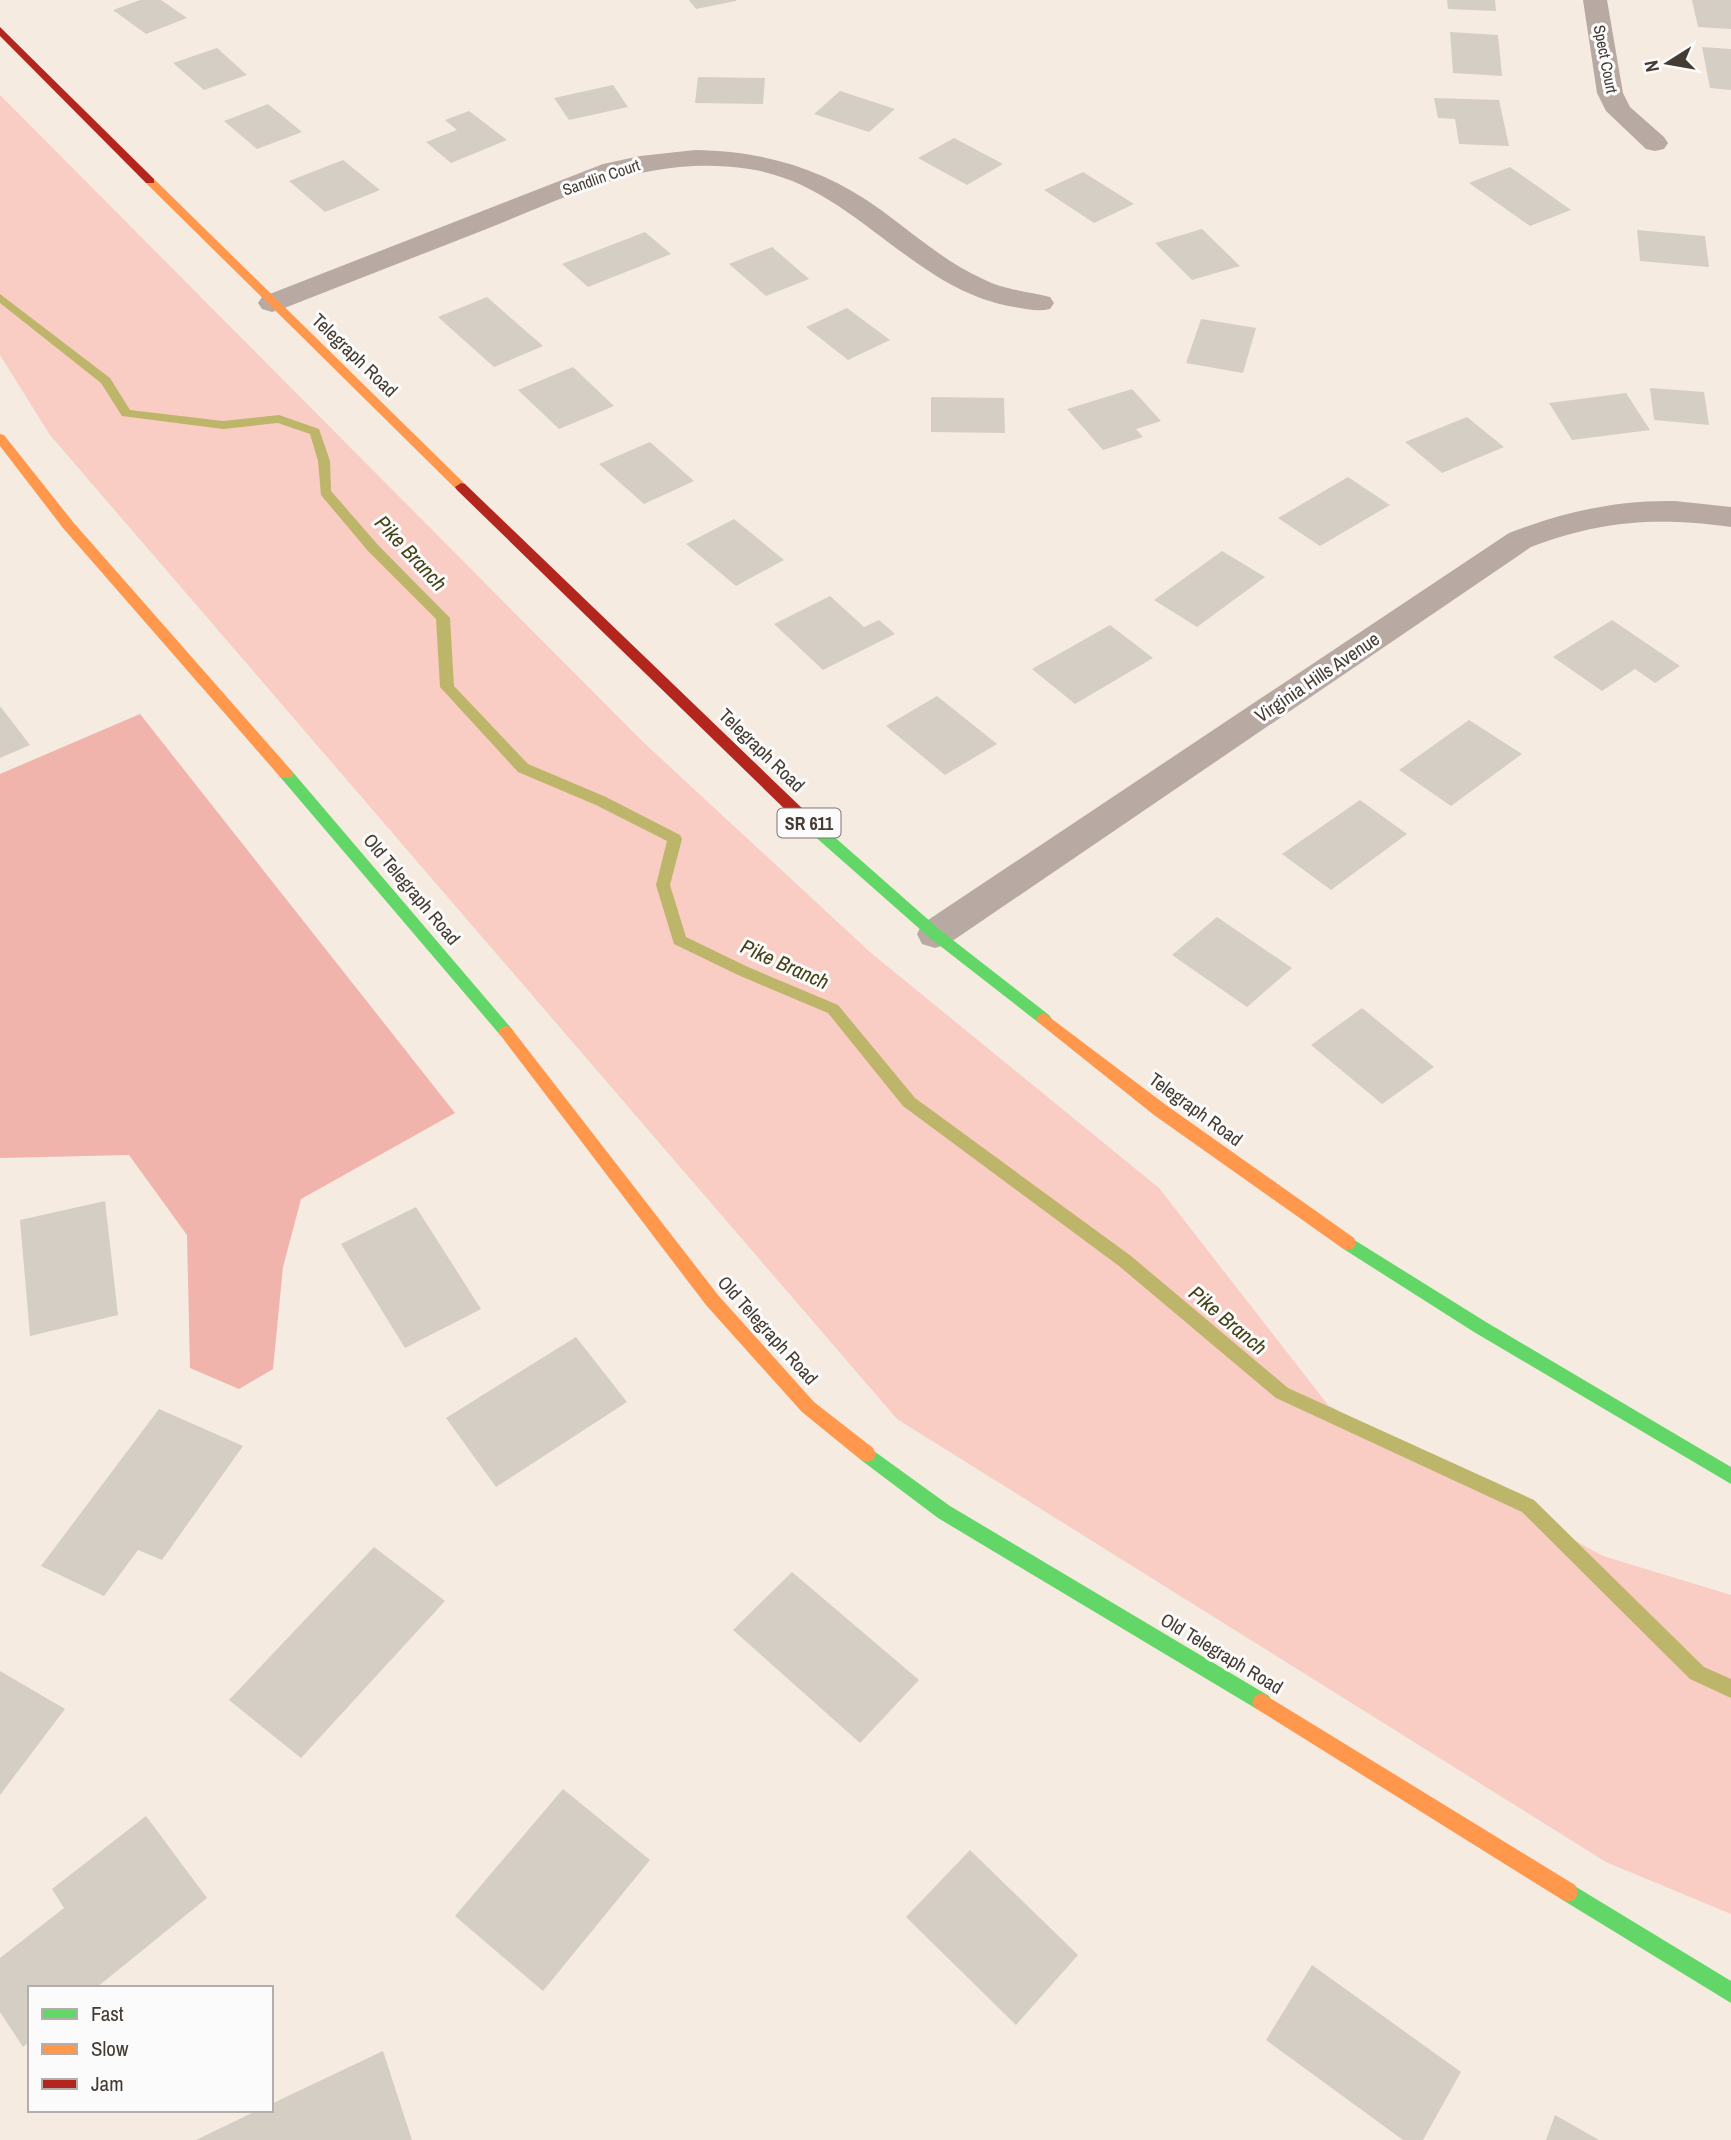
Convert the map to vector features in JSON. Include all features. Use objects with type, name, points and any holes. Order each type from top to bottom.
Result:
[{"type":"main road","name":"Telegraph Road","points":[[0,30],[272,303],[742,760],[839,851],[935,934],[1160,1110],[1331,1233],[1480,1327],[1731,1476]]},
{"type":"main road","name":"Old Telegraph Road","points":[[0,438],[68,525],[247,728],[508,1034],[712,1300],[808,1407],[901,1482],[944,1512],[1278,1712],[1731,1993]]},
{"type":"street","name":"Spect Court","points":[[1595,0],[1610,93],[1619,111],[1655,143]]},
{"type":"street","name":"Sandlin Court","points":[[272,303],[612,170],[645,162],[703,156],[752,160],[806,177],[848,200],[925,258],[958,278],[998,296],[1040,303]]},
{"type":"street","name":"Virginia Hills Avenue","points":[[935,934],[1520,540],[1563,522],[1612,512],[1696,512],[1731,517]]},
{"type":"shaded area","points":[[0,95],[642,741],[871,953],[1159,1188],[1328,1405],[1603,1556],[1731,1595],[1731,1914],[1606,1862],[897,1419],[50,435],[0,355]]},
{"type":"shaded area","points":[[140,714],[455,1113],[301,1199],[283,1267],[273,1369],[239,1389],[190,1368],[187,1235],[129,1155],[0,1158],[0,774]]},
{"type":"building","points":[[140,0],[161,0],[187,18],[146,34],[113,10]]},
{"type":"building","points":[[689,0],[736,0],[736,1],[696,9]]},
{"type":"building","points":[[1447,0],[1495,0],[1496,11],[1448,9]]},
{"type":"building","points":[[1692,0],[1731,0],[1731,29],[1698,27]]},
{"type":"building","points":[[1450,32],[1498,35],[1502,76],[1453,73]]},
{"type":"building","points":[[1702,47],[1731,49],[1731,90],[1710,88]]},
{"type":"building","points":[[217,48],[247,75],[204,90],[173,63]]},
{"type":"building","points":[[698,77],[765,78],[763,104],[695,103]]},
{"type":"building","points":[[613,85],[628,107],[569,120],[554,98]]},
{"type":"building","points":[[840,91],[895,109],[869,132],[814,114]]},
{"type":"building","points":[[1434,98],[1499,100],[1509,146],[1459,144],[1455,119],[1438,118]]},
{"type":"building","points":[[268,104],[302,132],[257,149],[224,121]]},
{"type":"building","points":[[469,111],[507,140],[451,163],[426,142],[457,130],[445,120]]},
{"type":"building","points":[[954,138],[1003,164],[967,185],[918,158]]},
{"type":"building","points":[[343,160],[380,190],[325,212],[289,181]]},
{"type":"building","points":[[1510,167],[1571,210],[1530,226],[1469,183]]},
{"type":"building","points":[[1083,172],[1134,204],[1094,223],[1044,190]]},
{"type":"building","points":[[1202,229],[1240,266],[1192,280],[1155,243]]},
{"type":"building","points":[[1637,230],[1705,236],[1709,267],[1640,261]]},
{"type":"building","points":[[645,232],[671,254],[588,287],[562,264]]},
{"type":"building","points":[[772,247],[809,279],[766,296],[729,264]]},
{"type":"building","points":[[487,297],[543,346],[494,367],[438,317]]},
{"type":"building","points":[[847,308],[890,340],[848,360],[806,327]]},
{"type":"building","points":[[1201,319],[1256,328],[1243,373],[1186,363]]},
{"type":"building","points":[[573,367],[614,406],[559,429],[518,390]]},
{"type":"building","points":[[1650,388],[1704,392],[1709,425],[1654,420]]},
{"type":"building","points":[[1132,389],[1161,421],[1136,429],[1143,437],[1103,450],[1067,409]]},
{"type":"building","points":[[1626,393],[1650,430],[1572,440],[1549,403]]},
{"type":"building","points":[[931,397],[1004,398],[1005,433],[931,432]]},
{"type":"building","points":[[1467,417],[1504,447],[1442,473],[1405,442]]},
{"type":"building","points":[[650,442],[694,481],[644,504],[599,464]]},
{"type":"building","points":[[1348,477],[1390,505],[1320,546],[1278,518]]},
{"type":"building","points":[[734,519],[784,560],[736,586],[686,544]]},
{"type":"building","points":[[1222,551],[1265,577],[1197,627],[1154,600]]},
{"type":"building","points":[[830,596],[864,627],[879,620],[895,634],[823,670],[774,624]]},
{"type":"building","points":[[1612,620],[1680,666],[1655,683],[1635,669],[1602,691],[1553,657]]},
{"type":"building","points":[[1110,625],[1153,658],[1075,704],[1032,669]]},
{"type":"building","points":[[937,696],[997,744],[945,775],[886,726]]},
{"type":"building","points":[[0,706],[30,745],[0,758]]},
{"type":"building","points":[[1469,720],[1522,754],[1451,806],[1399,770]]},
{"type":"building","points":[[1360,800],[1407,834],[1331,890],[1282,854]]},
{"type":"building","points":[[1217,917],[1292,968],[1247,1007],[1172,955]]},
{"type":"building","points":[[1362,1008],[1434,1067],[1382,1104],[1311,1045]]},
{"type":"building","points":[[105,1201],[118,1315],[30,1336],[20,1220]]},
{"type":"building","points":[[416,1207],[481,1309],[405,1348],[341,1244]]},
{"type":"building","points":[[576,1337],[627,1402],[496,1487],[446,1418]]},
{"type":"building","points":[[159,1409],[243,1446],[162,1560],[138,1550],[104,1596],[41,1566]]},
{"type":"building","points":[[374,1547],[445,1601],[301,1758],[229,1700]]},
{"type":"building","points":[[792,1572],[919,1680],[860,1743],[733,1630]]},
{"type":"building","points":[[0,1671],[65,1709],[0,1795]]},
{"type":"building","points":[[563,1789],[650,1860],[543,1991],[455,1916]]},
{"type":"building","points":[[146,1816],[207,1898],[98,1986],[28,1986],[28,2043],[23,2047],[0,2012],[0,1958],[64,1908],[52,1889]]},
{"type":"building","points":[[970,1850],[1078,1955],[1016,2025],[906,1917]]},
{"type":"building","points":[[1312,1965],[1461,2072],[1423,2140],[1403,2140],[1266,2040]]},
{"type":"building","points":[[383,2051],[412,2140],[196,2140],[254,2112],[273,2112],[273,2103]]},
{"type":"building","points":[[1555,2115],[1599,2140],[1546,2140]]},
{"type":"waterway","name":"Pike Branch","points":[[0,297],[106,381],[126,413],[223,425],[279,419],[315,432],[324,461],[325,492],[373,548],[443,618],[447,687],[523,768],[601,801],[675,839],[663,885],[679,940],[743,971],[833,1009],[909,1102],[1125,1261],[1282,1393],[1528,1506],[1697,1673],[1731,1689]]},
{"type":"traffic: fast","points":[[286,774],[506,1032]]},
{"type":"traffic: fast","points":[[800,815],[935,934],[1044,1019]]},
{"type":"traffic: fast","points":[[1348,1243],[1480,1327],[1731,1476]]},
{"type":"traffic: fast","points":[[867,1454],[944,1512],[1262,1702]]},
{"type":"traffic: fast","points":[[1568,1892],[1731,1993]]},
{"type":"traffic: slow","points":[[150,181],[461,487]]},
{"type":"traffic: slow","points":[[0,438],[68,525],[286,774]]},
{"type":"traffic: slow","points":[[1044,1019],[1160,1110],[1348,1243]]},
{"type":"traffic: slow","points":[[506,1032],[712,1300],[808,1407],[867,1454]]},
{"type":"traffic: slow","points":[[1262,1702],[1568,1892]]},
{"type":"traffic: jam","points":[[0,30],[150,181]]},
{"type":"traffic: jam","points":[[461,487],[800,815]]}]
